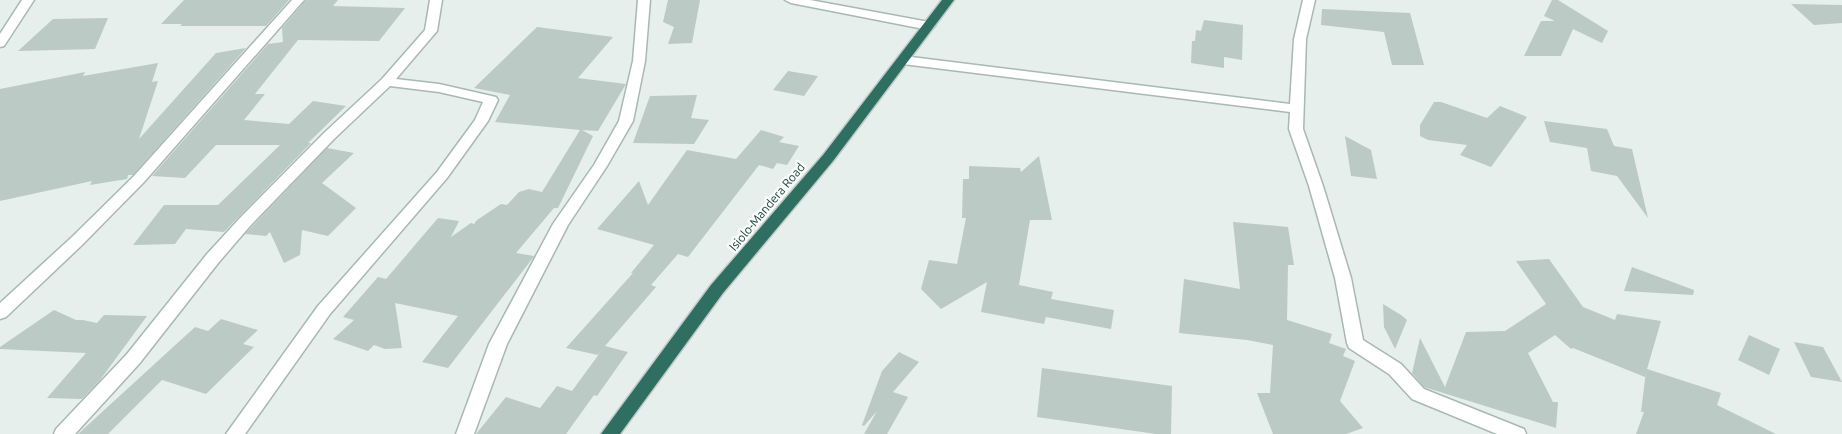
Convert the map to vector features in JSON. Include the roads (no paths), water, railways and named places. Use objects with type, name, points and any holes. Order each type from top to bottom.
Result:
[{"type":"highway","name":"Isiolo-Mandera Road","points":[[610,434],[717,289],[828,158],[948,0]]},
{"type":"street","points":[[0,43],[28,0]]},
{"type":"street","points":[[0,313],[140,179],[298,0]]},
{"type":"street","points":[[63,434],[133,359],[212,258],[238,229],[329,136],[387,82],[431,31],[436,0]]},
{"type":"street","points":[[465,434],[498,344],[561,224],[600,166],[626,121],[639,61],[644,0]]},
{"type":"street","points":[[791,0],[929,26]]},
{"type":"street","points":[[1309,0],[1300,39],[1295,109],[1296,129],[1316,186],[1343,278],[1356,343],[1395,369],[1418,394],[1517,434]]},
{"type":"street","points":[[903,60],[1295,109]]},
{"type":"street","points":[[235,434],[324,310],[442,175],[481,121],[491,100],[439,88],[387,82]]}]
